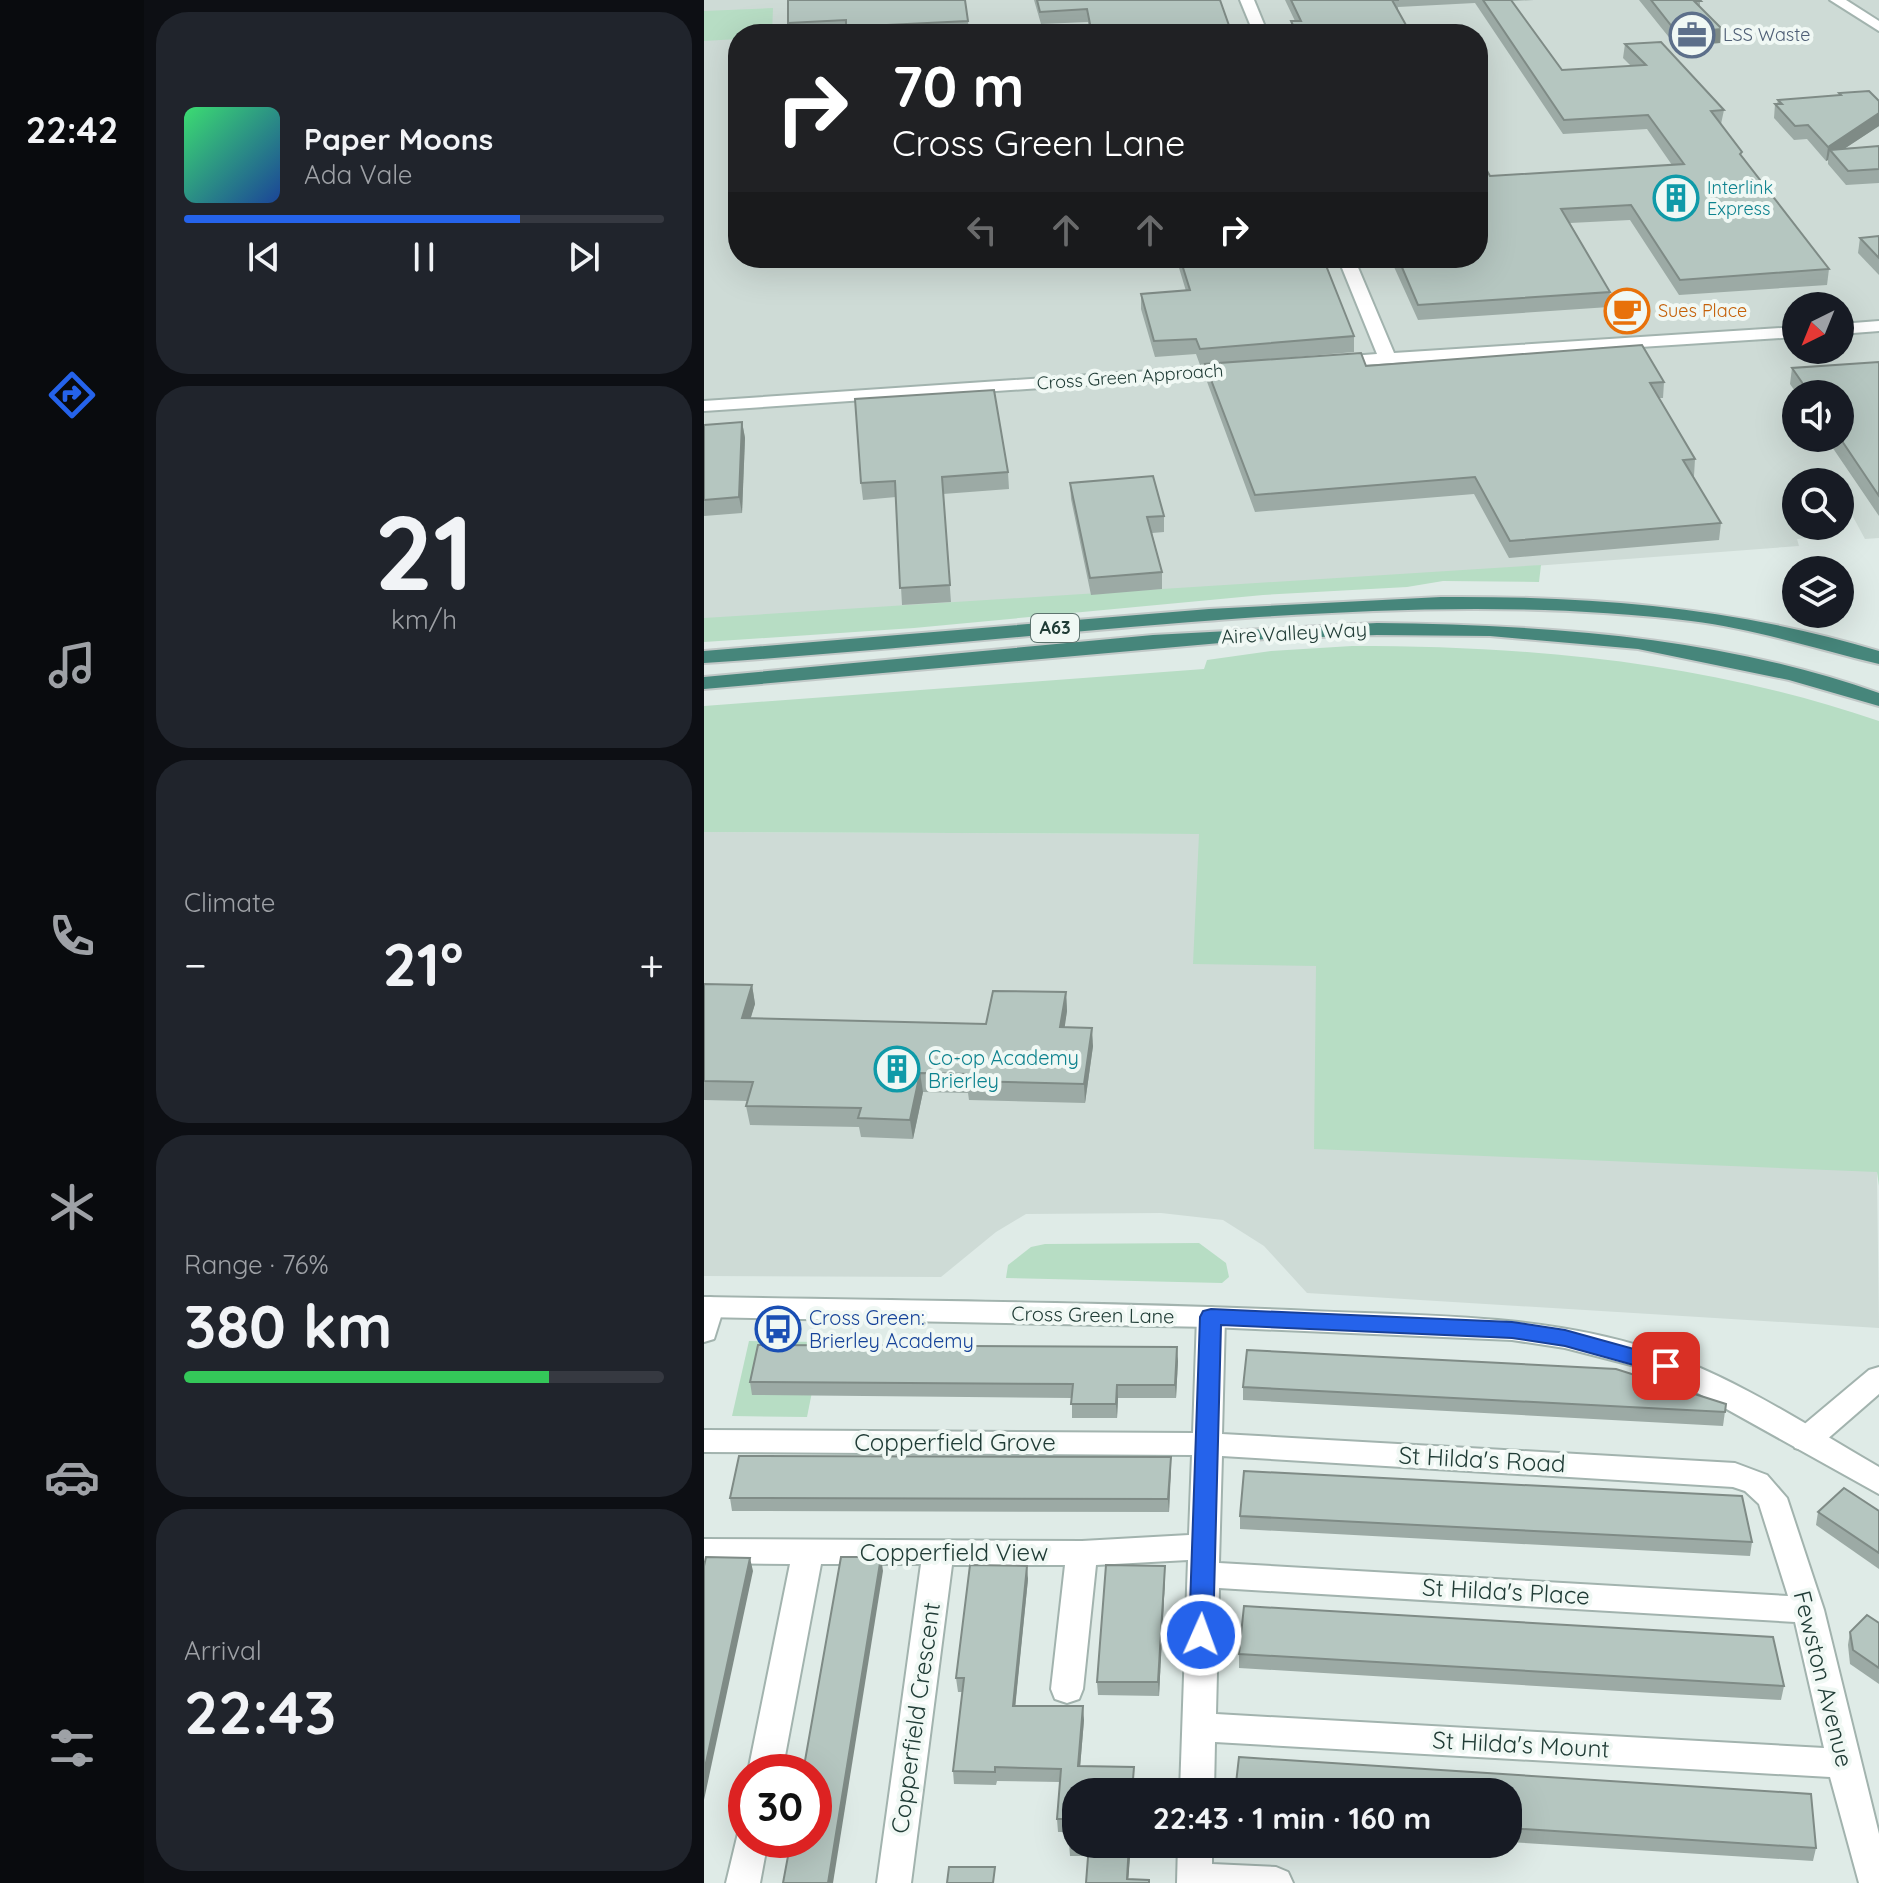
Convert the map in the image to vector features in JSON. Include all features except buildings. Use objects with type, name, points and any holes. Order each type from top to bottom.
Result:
[{"type":"highway","name":"Aire Valley Way","points":[[704,657],[1284,608],[1542,602],[1660,610],[1795,633],[1879,658]]},
{"type":"highway","name":"Aire Valley Way","points":[[704,683],[1287,631],[1442,627],[1605,638],[1754,665],[1879,700]]},
{"type":"street","points":[[1247,0],[1257,24]]},
{"type":"street","points":[[1837,0],[1879,27]]},
{"type":"street","points":[[1350,268],[1387,357]]},
{"type":"street","points":[[1854,328],[1879,326]]},
{"type":"street","points":[[1311,363],[1782,333]]},
{"type":"street","name":"Cross Green Approach","points":[[704,406],[1251,369]]},
{"type":"street","name":"Cross Green Lane","points":[[706,1315],[1211,1317],[1512,1330],[1565,1338],[1645,1358],[1688,1374],[1745,1403],[1879,1482]]},
{"type":"street","points":[[1197,1778],[1211,1317]]},
{"type":"street","points":[[1806,1440],[1879,1378]]},
{"type":"street","name":"Copperfield Grove","points":[[704,1441],[1207,1444]]},
{"type":"street","name":"St Hilda's Road","points":[[1207,1444],[1735,1475],[1756,1483]]},
{"type":"street","name":"Fewston Avenue","points":[[1756,1483],[1772,1498],[1808,1610],[1876,1883]]},
{"type":"street","name":"Copperfield View","points":[[704,1551],[1082,1553],[1203,1561]]},
{"type":"street","points":[[769,1754],[808,1552]]},
{"type":"street","points":[[1067,1689],[1082,1553]]},
{"type":"street","name":"Copperfield Crescent","points":[[894,1883],[938,1554]]},
{"type":"street","name":"St Hilda's Place","points":[[1203,1561],[1808,1610]]},
{"type":"street","name":"St Hilda's Mount","points":[[1199,1727],[1844,1763]]},
{"type":"street","points":[[743,1883],[748,1858]]},
{"type":"street","points":[[1194,1868],[1276,1883]]},
{"type":"shaded area","points":[[704,0],[1879,0],[1879,538],[1865,539],[1854,519],[1854,468],[1782,468],[1782,540],[1797,540],[1799,546],[704,629]]},
{"type":"shaded area","points":[[704,832],[1200,834],[1316,966],[1877,1172],[1879,1328],[1307,1293],[1264,1246],[1223,1220],[1161,1213],[1026,1214],[996,1232],[941,1277],[704,1276]]},
{"type":"green space","points":[[773,8],[772,24],[728,24],[728,40],[704,41],[704,11]]},
{"type":"green space","points":[[1541,565],[1539,582],[1443,581],[1407,587],[1263,595],[914,628],[704,642],[704,618]]},
{"type":"green space","points":[[1352,646],[1487,649],[1619,661],[1749,684],[1879,721],[1879,1186],[1877,1172],[1314,1149],[1316,966],[1193,964],[1199,834],[704,832],[704,706],[1204,669],[1207,660],[1271,651]]},
{"type":"green space","points":[[1199,1243],[1226,1263],[1229,1277],[1222,1283],[1006,1278],[1008,1265],[1031,1247],[1045,1244]]},
{"type":"green space","points":[[749,1341],[822,1342],[807,1417],[732,1416]]},
{"type":"place","name":"LSS Waste","points":[[1692,35]]},
{"type":"place","name":"Interlink Express","points":[[1676,198]]},
{"type":"place","name":"Sues Place","points":[[1627,311]]},
{"type":"place","name":"Co-op Academy Brierley","points":[[897,1069]]},
{"type":"place","name":"Cross Green: Brierley Academy","points":[[778,1329]]},
{"type":"route","points":[[1201,1635],[1211,1317],[1512,1330],[1565,1338],[1666,1366]]}]
